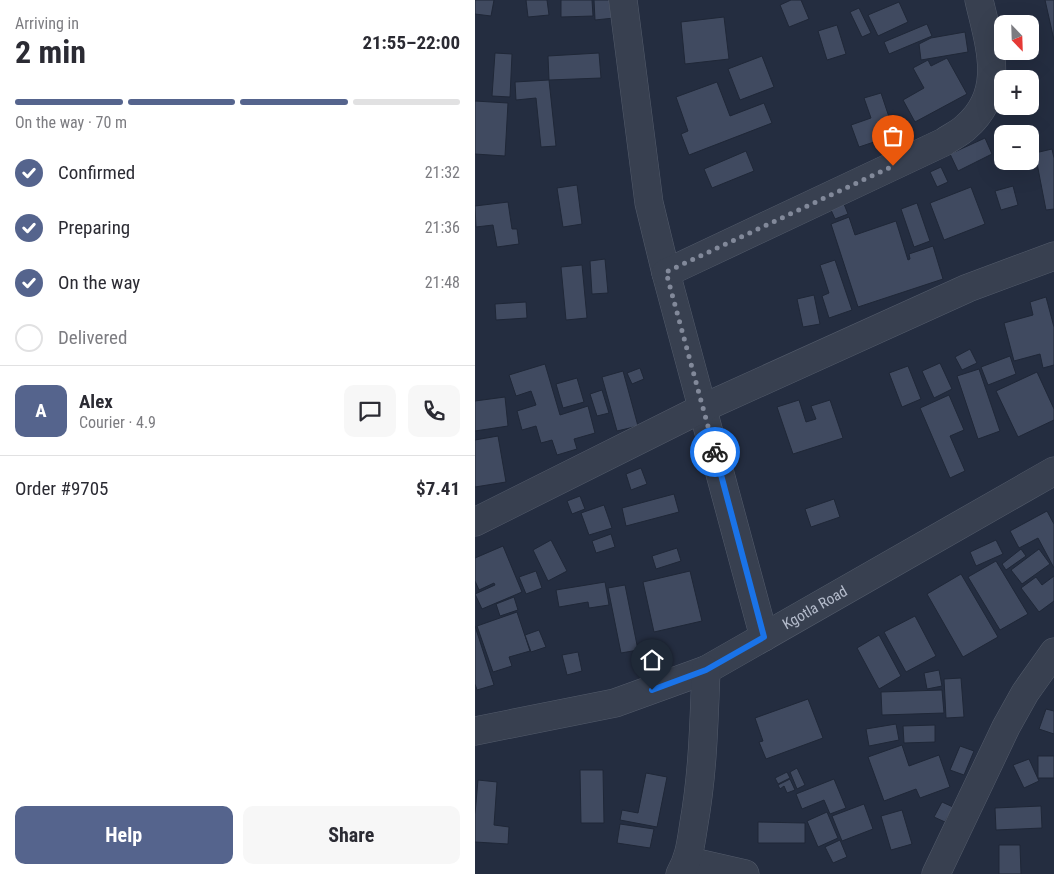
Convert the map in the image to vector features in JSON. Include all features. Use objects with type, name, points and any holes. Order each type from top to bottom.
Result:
[{"type":"street","points":[[623,0],[649,203],[764,637]]},
{"type":"street","points":[[666,272],[944,142],[967,127],[981,111],[991,87],[992,59],[979,0]]},
{"type":"street","points":[[475,522],[703,408],[968,288],[1054,256]]},
{"type":"street","name":"Kgotla Road","points":[[475,731],[615,702],[706,670],[1054,471]]},
{"type":"street","points":[[936,874],[1025,692],[1054,652]]},
{"type":"street","points":[[706,670],[702,768],[684,868],[745,874]]},
{"type":"building","points":[[475,0],[494,0],[491,16],[475,14]]},
{"type":"building","points":[[526,0],[547,0],[549,15],[528,17]]},
{"type":"building","points":[[561,0],[592,0],[593,16],[561,17]]},
{"type":"building","points":[[594,0],[612,0],[614,18],[595,20]]},
{"type":"building","points":[[791,0],[801,0],[809,19],[789,27],[780,5]]},
{"type":"building","points":[[1045,0],[1054,0],[1054,40]]},
{"type":"building","points":[[899,2],[908,22],[878,36],[868,15]]},
{"type":"building","points":[[859,8],[871,33],[862,37],[850,12]]},
{"type":"building","points":[[724,17],[729,59],[685,64],[681,22]]},
{"type":"building","points":[[927,24],[932,36],[889,54],[884,42]]},
{"type":"building","points":[[837,25],[846,54],[827,60],[818,31]]},
{"type":"building","points":[[965,32],[968,52],[921,60],[919,44],[931,38]]},
{"type":"building","points":[[495,53],[512,54],[510,97],[492,96]]},
{"type":"building","points":[[599,53],[601,78],[549,80],[548,56]]},
{"type":"building","points":[[762,56],[774,87],[740,100],[728,69]]},
{"type":"building","points":[[947,58],[967,94],[915,122],[903,100],[924,88],[913,68],[928,60],[931,66]]},
{"type":"building","points":[[549,80],[556,146],[541,147],[536,98],[516,100],[515,82]]},
{"type":"building","points":[[717,82],[730,116],[764,103],[772,123],[689,155],[681,134],[688,131],[676,97]]},
{"type":"building","points":[[881,93],[895,135],[859,147],[851,125],[871,118],[864,98]]},
{"type":"building","points":[[475,101],[508,103],[505,156],[475,154]]},
{"type":"building","points":[[985,138],[992,154],[958,171],[950,154]]},
{"type":"building","points":[[1052,149],[1054,158],[1054,209],[1046,210],[1038,170],[1039,152]]},
{"type":"building","points":[[746,151],[754,171],[712,188],[704,169]]},
{"type":"building","points":[[941,167],[948,182],[937,187],[930,172]]},
{"type":"building","points":[[577,185],[582,224],[563,227],[557,188]]},
{"type":"building","points":[[1013,186],[1018,205],[1001,210],[995,191]]},
{"type":"building","points":[[971,187],[985,224],[944,240],[930,203]]},
{"type":"building","points":[[508,202],[512,229],[517,229],[519,244],[497,247],[493,225],[476,227],[475,206]]},
{"type":"building","points":[[917,203],[930,241],[914,247],[901,209]]},
{"type":"building","points":[[844,204],[848,214],[835,219],[831,210]]},
{"type":"building","points":[[849,217],[855,235],[896,221],[908,260],[910,259],[909,254],[933,246],[943,279],[858,307],[831,224]]},
{"type":"building","points":[[605,259],[608,293],[592,294],[590,261]]},
{"type":"building","points":[[835,260],[852,310],[829,318],[822,296],[829,293],[820,265]]},
{"type":"building","points":[[582,265],[587,318],[566,320],[561,267]]},
{"type":"building","points":[[814,295],[820,324],[803,327],[797,299]]},
{"type":"building","points":[[1046,297],[1054,327],[1054,365],[1043,368],[1040,354],[1014,361],[1004,323],[1033,315],[1030,302]]},
{"type":"building","points":[[526,302],[527,318],[496,320],[495,304]]},
{"type":"building","points":[[970,349],[977,363],[962,370],[955,357]]},
{"type":"building","points":[[1010,356],[1016,374],[988,385],[981,367]]},
{"type":"building","points":[[940,363],[952,389],[934,398],[922,371]]},
{"type":"building","points":[[545,364],[560,415],[588,406],[595,433],[574,439],[577,449],[557,455],[552,440],[541,443],[536,426],[522,430],[517,411],[536,405],[531,391],[516,396],[509,375]]},
{"type":"building","points":[[908,366],[921,399],[902,407],[889,373]]},
{"type":"building","points":[[640,368],[644,379],[632,384],[627,373]]},
{"type":"building","points":[[979,369],[1000,431],[978,439],[957,376]]},
{"type":"building","points":[[623,371],[638,426],[617,431],[602,377]]},
{"type":"building","points":[[1037,372],[1054,409],[1054,420],[1018,437],[996,391]]},
{"type":"building","points":[[577,378],[584,402],[563,408],[556,384]]},
{"type":"building","points":[[602,390],[609,413],[597,416],[590,394]]},
{"type":"building","points":[[949,395],[964,430],[950,436],[965,471],[950,478],[920,408]]},
{"type":"building","points":[[505,397],[508,426],[475,431],[475,401]]},
{"type":"building","points":[[799,400],[806,422],[816,419],[811,406],[830,400],[843,438],[793,454],[777,407]]},
{"type":"building","points":[[498,436],[506,482],[475,487],[475,440]]},
{"type":"building","points":[[641,468],[647,484],[631,490],[626,474]]},
{"type":"building","points":[[674,494],[679,512],[626,526],[622,508]]},
{"type":"building","points":[[580,496],[585,509],[572,514],[567,501]]},
{"type":"building","points":[[834,499],[840,517],[811,527],[805,509]]},
{"type":"building","points":[[604,505],[612,528],[589,535],[581,513]]},
{"type":"building","points":[[1047,511],[1054,524],[1054,568],[1038,538],[1019,548],[1010,531]]},
{"type":"building","points":[[611,534],[615,547],[596,553],[592,541]]},
{"type":"building","points":[[551,540],[567,571],[548,581],[533,550]]},
{"type":"building","points":[[996,540],[1003,554],[976,566],[970,552]]},
{"type":"building","points":[[503,546],[522,592],[482,609],[475,594],[495,585],[494,583],[479,590],[475,581],[475,558]]},
{"type":"building","points":[[677,548],[681,561],[656,569],[652,556]]},
{"type":"building","points":[[1021,549],[1026,556],[1006,570],[1002,564]]},
{"type":"building","points":[[1039,549],[1050,564],[1022,584],[1011,570]]},
{"type":"building","points":[[996,561],[1028,614],[1000,630],[968,577]]},
{"type":"building","points":[[536,571],[542,588],[526,594],[519,577]]},
{"type":"building","points":[[690,571],[702,621],[654,632],[643,582]]},
{"type":"building","points":[[961,574],[998,637],[963,657],[927,594]]},
{"type":"building","points":[[1054,576],[1054,601],[1039,612],[1021,588],[1036,577],[1042,585]]},
{"type":"building","points":[[605,582],[609,605],[589,608],[588,602],[559,607],[556,590]]},
{"type":"building","points":[[625,585],[638,650],[621,653],[608,588]]},
{"type":"building","points":[[514,597],[518,610],[500,616],[496,604]]},
{"type":"building","points":[[517,612],[530,651],[509,657],[512,666],[493,672],[477,626]]},
{"type":"building","points":[[915,616],[936,656],[906,672],[884,632]]},
{"type":"building","points":[[475,626],[494,685],[477,690],[475,684]]},
{"type":"building","points":[[539,630],[546,647],[531,652],[525,635]]},
{"type":"building","points":[[879,635],[901,676],[879,689],[857,648]]},
{"type":"building","points":[[578,652],[582,671],[567,675],[562,655]]},
{"type":"building","points":[[939,670],[942,686],[927,689],[924,673]]},
{"type":"building","points":[[961,678],[964,717],[946,718],[944,679]]},
{"type":"building","points":[[942,690],[944,713],[882,715],[881,692]]},
{"type":"building","points":[[808,699],[823,738],[766,759],[759,742],[763,741],[755,718]]},
{"type":"building","points":[[1046,709],[1054,711],[1054,734],[1039,729]]},
{"type":"building","points":[[896,724],[899,740],[869,746],[866,729]]},
{"type":"building","points":[[935,725],[935,742],[904,743],[903,726]]},
{"type":"building","points":[[902,745],[909,766],[939,755],[950,787],[920,798],[916,789],[884,801],[868,757]]},
{"type":"building","points":[[960,746],[974,751],[964,775],[950,770]]},
{"type":"building","points":[[1038,756],[1054,756],[1054,778],[1038,778]]},
{"type":"building","points":[[1029,759],[1039,781],[1024,788],[1013,765]]},
{"type":"building","points":[[797,768],[805,785],[797,789],[790,772]]},
{"type":"building","points":[[580,770],[603,770],[604,823],[581,823]]},
{"type":"building","points":[[787,772],[790,778],[778,784],[775,778]]},
{"type":"building","points":[[646,773],[667,777],[657,827],[620,820],[622,810],[638,813]]},
{"type":"building","points":[[790,779],[795,790],[787,793],[784,786],[780,789],[778,785]]},
{"type":"building","points":[[834,779],[846,808],[830,814],[824,800],[802,809],[796,794]]},
{"type":"building","points":[[478,780],[497,782],[494,825],[509,827],[508,844],[475,842]]},
{"type":"building","points":[[942,802],[953,807],[945,822],[934,817]]},
{"type":"building","points":[[864,804],[873,829],[842,841],[832,816]]},
{"type":"building","points":[[1041,806],[1042,828],[996,830],[995,808]]},
{"type":"building","points":[[902,810],[912,844],[891,850],[881,816]]},
{"type":"building","points":[[827,812],[838,838],[818,847],[807,821]]},
{"type":"building","points":[[758,822],[805,823],[805,843],[758,843]]},
{"type":"building","points":[[620,824],[654,829],[650,848],[617,843]]},
{"type":"building","points":[[840,840],[847,857],[833,863],[825,847]]},
{"type":"building","points":[[999,845],[1020,845],[1021,874],[999,874]]},
{"type":"way so far","points":[[715,452],[666,272],[893,166]]},
{"type":"route","points":[[652,690],[706,670],[764,637],[715,452]]}]
